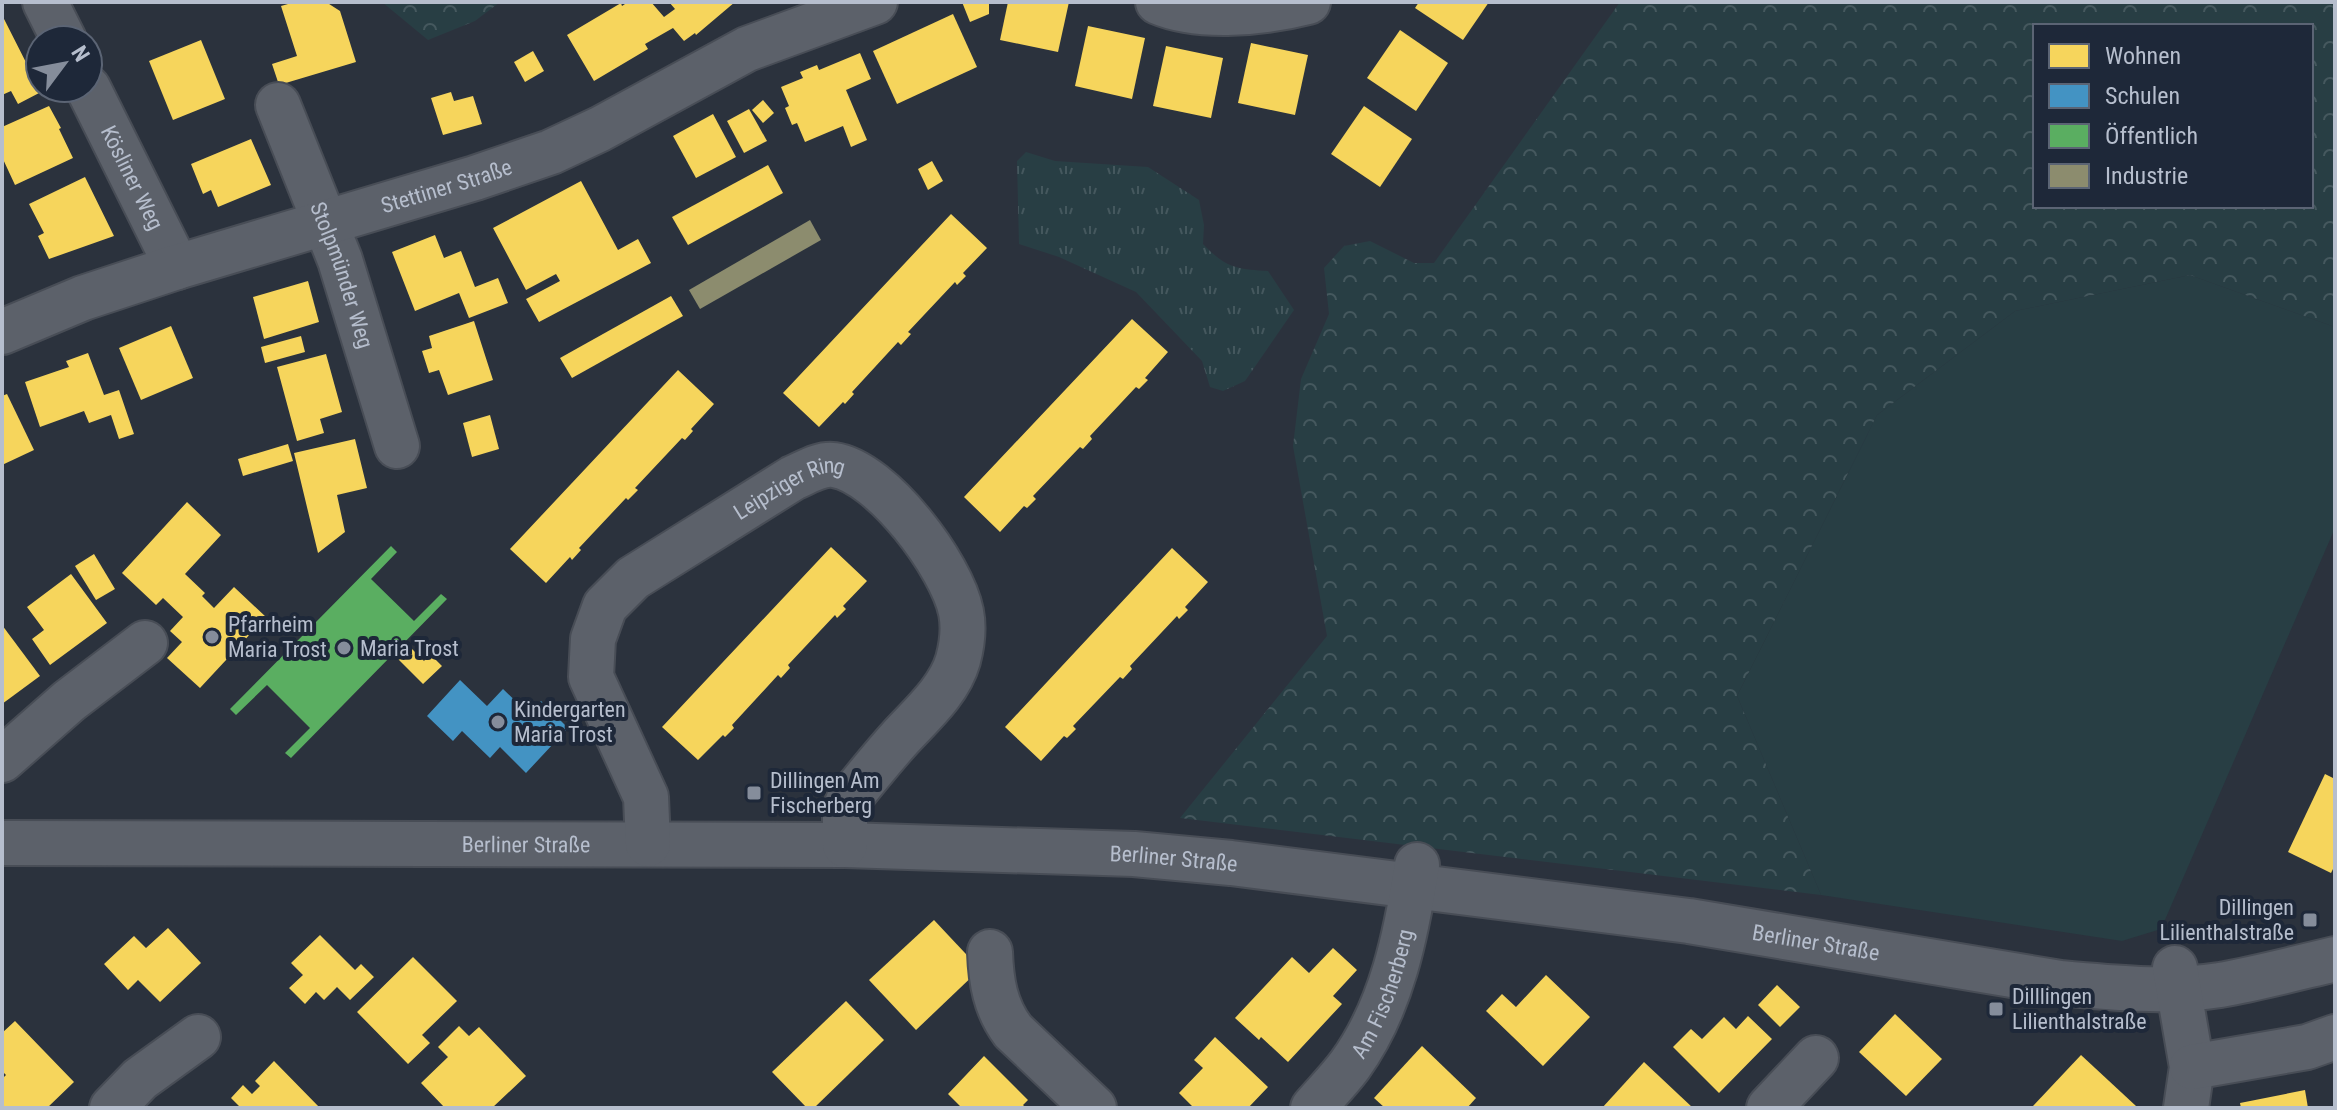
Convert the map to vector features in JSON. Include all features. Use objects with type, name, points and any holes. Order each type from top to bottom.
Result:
[{"type":"street","points":[[45,2],[56,24]]},
{"type":"street","name":"Stettiner Straße","points":[[2,332],[83,298],[177,267],[475,178],[551,152],[600,129],[747,49],[875,2]]},
{"type":"street","points":[[1158,2],[1218,13],[1263,11],[1308,2]]},
{"type":"street","name":"Kösliner Weg","points":[[96,104],[177,267]]},
{"type":"street","name":"Stolpmünder Weg","points":[[278,105],[340,260],[397,446]]},
{"type":"street","name":"Leipziger Ring","points":[[648,834],[646,797],[591,677],[593,639],[605,606],[633,578],[793,478],[816,468],[833,465],[862,477],[897,506],[935,555],[958,603],[963,634],[958,662],[941,692],[849,799],[845,809],[844,835]]},
{"type":"street","points":[[2,760],[69,701],[145,643]]},
{"type":"street","name":"Berliner Straße","points":[[2,821],[648,834],[844,835],[1032,828],[1135,833],[1233,842],[1416,875],[1692,900],[2219,985],[2335,959]]},
{"type":"street","name":"Berliner Straße","points":[[2,843],[648,834]]},
{"type":"street","name":"Am Fischerberg","points":[[1313,1108],[1350,1065],[1379,1016],[1398,961],[1416,875]]},
{"type":"street","name":"Berliner Straße","points":[[2176,978],[2216,964],[2335,943]]},
{"type":"street","points":[[990,952],[992,986],[1003,1018],[1094,1108]]},
{"type":"street","points":[[2176,978],[2189,1087],[2335,1037]]},
{"type":"street","points":[[112,1108],[140,1079],[198,1037]]},
{"type":"street","points":[[1769,1108],[1816,1058]]},
{"type":"green space","points":[[382,2],[500,2],[475,21],[428,40]]},
{"type":"green space","points":[[1620,2],[2335,2],[2335,327],[2190,275],[2015,311],[1877,415],[1737,696],[1821,895],[1180,818],[1327,636],[1293,446],[1301,379],[1329,314],[1324,268],[1344,246],[1370,241],[1414,263],[1434,263]]},
{"type":"green space","points":[[1026,152],[1055,161],[1148,167],[1199,200],[1204,225],[1203,244],[1211,252],[1232,266],[1268,271],[1294,310],[1245,381],[1223,391],[1210,387],[1202,361],[1136,292],[1059,257],[1019,244],[1017,161]]},
{"type":"green space","points":[[2190,275],[2335,327],[2335,528],[2161,929],[2122,941],[1821,895],[1737,696],[1877,415],[2015,311]]},
{"type":"building: Wohnen","points":[[295,2],[326,2],[340,11],[356,62],[279,85],[272,64],[297,56],[281,6]]},
{"type":"building: Wohnen","points":[[628,2],[651,2],[664,17],[675,9],[669,2],[735,2],[696,35],[684,41],[673,28],[645,44],[648,49],[594,81],[567,35],[621,3],[622,6]]},
{"type":"building: Wohnen","points":[[962,2],[989,2],[989,14],[970,22]]},
{"type":"building: Wohnen","points":[[1008,2],[1069,2],[1058,52],[1000,40]]},
{"type":"building: Wohnen","points":[[1419,2],[1489,2],[1463,40],[1415,8]]},
{"type":"building: Wohnen","points":[[953,14],[977,67],[897,104],[873,51]]},
{"type":"building: Wohnen","points":[[2,15],[24,58],[24,101],[18,104],[11,91],[2,95]]},
{"type":"building: Wohnen","points":[[1088,26],[1145,38],[1132,99],[1075,86]]},
{"type":"building: Wohnen","points":[[1400,30],[1448,63],[1416,111],[1367,78]]},
{"type":"building: Wohnen","points":[[201,40],[225,99],[173,120],[149,61]]},
{"type":"building: Wohnen","points":[[1251,43],[1308,55],[1295,115],[1238,103]]},
{"type":"building: Wohnen","points":[[1166,46],[1223,58],[1211,118],[1153,106]]},
{"type":"building: Wohnen","points":[[533,51],[544,71],[525,82],[514,62]]},
{"type":"building: Wohnen","points":[[860,53],[871,79],[846,90],[867,140],[851,147],[843,126],[805,142],[797,123],[792,125],[785,108],[789,106],[781,87],[803,78],[800,72],[817,65],[819,70]]},
{"type":"building: Wohnen","points":[[451,92],[454,101],[473,96],[482,124],[443,135],[431,98]]},
{"type":"building: Wohnen","points":[[763,100],[774,113],[763,123],[752,110]]},
{"type":"building: Wohnen","points":[[49,106],[73,158],[15,185],[2,157],[2,127]]},
{"type":"building: Wohnen","points":[[1364,106],[1412,139],[1380,187],[1331,154]]},
{"type":"building: Wohnen","points":[[749,109],[767,141],[744,153],[727,121]]},
{"type":"building: Wohnen","points":[[713,114],[736,157],[696,178],[673,136]]},
{"type":"building: Wohnen","points":[[251,139],[271,185],[218,207],[211,190],[203,194],[191,164]]},
{"type":"building: Wohnen","points":[[932,161],[943,181],[928,190],[918,169]]},
{"type":"building: Wohnen","points":[[768,165],[783,193],[688,245],[672,217]]},
{"type":"building: Wohnen","points":[[85,177],[114,236],[49,259],[38,236],[44,233],[29,204]]},
{"type":"building: Wohnen","points":[[581,181],[618,250],[638,239],[651,263],[539,322],[526,299],[560,281],[556,274],[526,290],[493,228]]},
{"type":"building: Wohnen","points":[[951,214],[987,248],[963,273],[966,276],[957,285],[955,282],[908,332],[911,334],[901,345],[898,342],[852,392],[854,394],[845,404],[843,402],[819,427],[783,393]]},
{"type":"building: Wohnen","points":[[435,235],[444,258],[461,251],[475,287],[498,278],[508,303],[469,318],[459,293],[415,311],[392,252]]},
{"type":"building: Wohnen","points":[[308,281],[319,322],[264,339],[253,297]]},
{"type":"building: Wohnen","points":[[671,296],[683,316],[572,378],[560,358]]},
{"type":"building: Wohnen","points":[[1132,319],[1168,352],[1145,378],[1148,380],[1139,389],[1136,387],[1090,436],[1092,439],[1083,449],[1080,447],[1033,496],[1036,499],[1027,508],[1024,506],[1000,532],[964,497]]},
{"type":"building: Wohnen","points":[[474,321],[493,380],[448,395],[439,370],[429,373],[422,351],[432,348],[429,336]]},
{"type":"building: Wohnen","points":[[171,326],[193,378],[141,400],[119,348]]},
{"type":"building: Wohnen","points":[[301,336],[305,352],[265,363],[261,347]]},
{"type":"building: Wohnen","points":[[88,353],[104,395],[119,390],[134,434],[119,439],[111,415],[89,423],[84,411],[40,427],[25,382],[69,367],[66,361]]},
{"type":"building: Wohnen","points":[[326,354],[342,412],[320,419],[324,433],[297,441],[277,367]]},
{"type":"building: Wohnen","points":[[678,370],[714,404],[685,440],[682,438],[635,488],[638,490],[628,500],[626,498],[579,548],[581,550],[572,560],[570,557],[546,583],[510,549]]},
{"type":"building: Wohnen","points":[[7,394],[34,450],[2,465],[2,396]]},
{"type":"building: Wohnen","points":[[490,415],[499,449],[472,457],[463,423]]},
{"type":"building: Wohnen","points":[[355,439],[367,488],[337,495],[345,532],[318,553],[294,453]]},
{"type":"building: Wohnen","points":[[288,444],[293,461],[243,476],[238,459]]},
{"type":"building: Wohnen","points":[[187,502],[221,535],[185,574],[205,593],[202,596],[214,608],[234,587],[266,617],[200,688],[167,658],[182,642],[170,631],[183,617],[163,598],[156,605],[122,573]]},
{"type":"building: Wohnen","points":[[831,547],[867,581],[843,606],[846,609],[837,618],[835,615],[788,665],[790,668],[781,678],[778,675],[732,725],[734,728],[698,760],[662,727]]},
{"type":"building: Wohnen","points":[[1172,548],[1208,582],[1185,607],[1188,610],[1179,619],[1177,616],[1130,666],[1132,669],[1123,679],[1120,677],[1073,726],[1076,729],[1067,738],[1064,736],[1041,761],[1005,727]]},
{"type":"building: Wohnen","points":[[94,554],[115,589],[96,600],[75,566]]},
{"type":"building: Wohnen","points":[[71,574],[107,623],[50,665],[32,639],[44,630],[27,607]]},
{"type":"building: Wohnen","points":[[2,625],[40,676],[2,704]]},
{"type":"building: Wohnen","points":[[405,642],[424,661],[430,654],[442,666],[423,684],[393,654]]},
{"type":"building: Wohnen","points":[[2325,774],[2335,779],[2335,865],[2331,873],[2288,852]]},
{"type":"building: Wohnen","points":[[934,920],[980,969],[916,1030],[869,980]]},
{"type":"building: Wohnen","points":[[168,928],[201,963],[160,1002],[138,980],[128,990],[104,964],[134,936],[146,948]]},
{"type":"building: Wohnen","points":[[320,935],[355,970],[361,964],[374,977],[350,1000],[337,987],[324,1000],[316,992],[305,1004],[289,988],[303,975],[291,963]]},
{"type":"building: Wohnen","points":[[1333,948],[1357,970],[1333,996],[1342,1004],[1288,1062],[1235,1018],[1292,957],[1309,973]]},
{"type":"building: Wohnen","points":[[413,957],[457,1001],[422,1035],[430,1043],[408,1064],[357,1012]]},
{"type":"building: Wohnen","points":[[1546,975],[1590,1017],[1543,1066],[1486,1011],[1502,994],[1516,1007]]},
{"type":"building: Wohnen","points":[[1777,985],[1800,1007],[1780,1027],[1758,1005]]},
{"type":"building: Wohnen","points":[[846,1001],[884,1040],[814,1108],[807,1108],[772,1072]]},
{"type":"building: Wohnen","points":[[1895,1014],[1942,1059],[1906,1096],[1859,1052]]},
{"type":"building: Wohnen","points":[[1748,1016],[1772,1039],[1719,1093],[1673,1047],[1691,1029],[1702,1039],[1724,1017],[1736,1029]]},
{"type":"building: Wohnen","points":[[15,1021],[74,1082],[47,1108],[2,1108],[2,1079],[6,1075],[2,1071],[2,1033]]},
{"type":"building: Wohnen","points":[[459,1026],[469,1036],[479,1027],[526,1076],[492,1108],[445,1108],[421,1083],[448,1057],[438,1047]]},
{"type":"building: Wohnen","points":[[1215,1037],[1268,1087],[1248,1108],[1194,1108],[1179,1093],[1203,1068],[1194,1060]]},
{"type":"building: Wohnen","points":[[1422,1046],[1476,1098],[1467,1108],[1385,1108],[1374,1098]]},
{"type":"building: Wohnen","points":[[2081,1055],[2136,1106],[2033,1106]]},
{"type":"building: Wohnen","points":[[984,1056],[1028,1100],[1023,1105],[1026,1108],[962,1108],[948,1094]]},
{"type":"building: Wohnen","points":[[274,1061],[320,1108],[241,1108],[231,1098],[243,1085],[252,1094],[260,1086],[255,1081]]},
{"type":"building: Wohnen","points":[[1644,1062],[1693,1108],[1602,1108]]},
{"type":"building: Wohnen","points":[[2305,1090],[2308,1108],[2241,1108],[2240,1103]]},
{"type":"building: Schulen","name":"Kindergarten Maria Trost","points":[[460,680],[487,706],[503,689],[529,714],[541,701],[568,728],[526,773],[500,747],[490,758],[462,731],[453,741],[427,716]]},
{"type":"building: Öffentlich","name":"Maria Trost","points":[[391,546],[397,552],[371,579],[414,621],[441,594],[447,599],[291,758],[285,753],[310,728],[267,685],[236,715],[230,709]]},
{"type":"building: Industrie","points":[[810,220],[821,240],[700,309],[689,290]]},
{"type":"place","name":"Pfarrheim Maria Trost","points":[[212,637]]},
{"type":"place","name":"Maria Trost","points":[[344,648]]},
{"type":"place","name":"Kindergarten Maria Trost","points":[[498,722]]},
{"type":"place","name":"Dillingen Am Fischerberg","points":[[754,793]]},
{"type":"place","name":"Dillingen Lilienthalstraße","points":[[2310,920]]},
{"type":"place","name":"Dilllingen Lilienthalstraße","points":[[1996,1009]]}]
